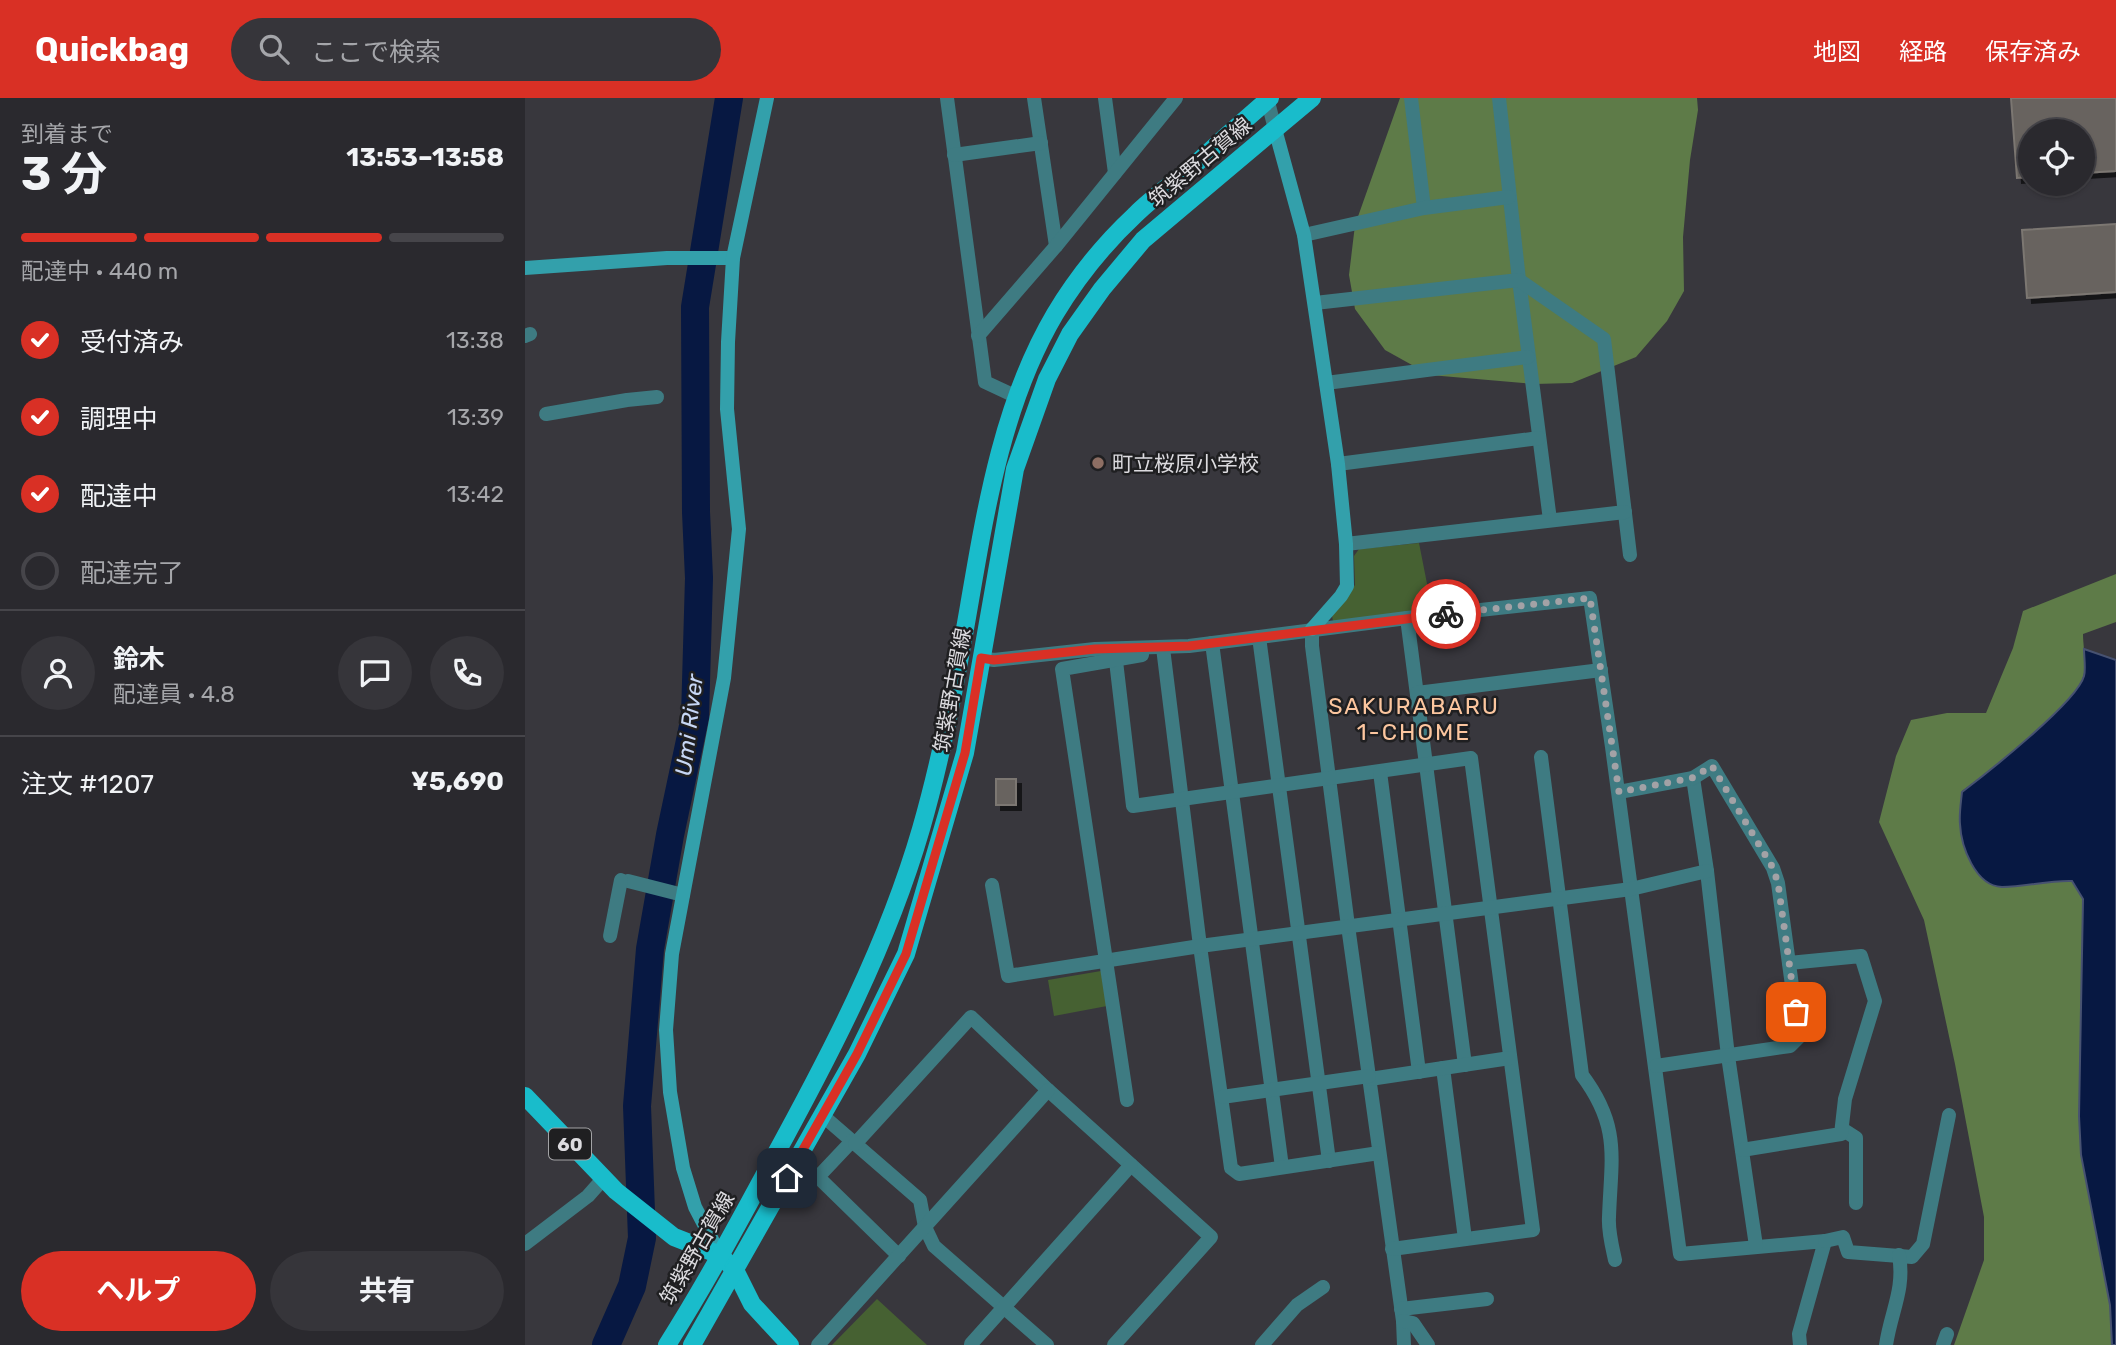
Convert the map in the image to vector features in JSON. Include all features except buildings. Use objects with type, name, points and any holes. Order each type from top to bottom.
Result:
[{"type":"main road","name":"筑紫野古賀線","points":[[692,1345],[911,956],[965,753],[1015,469],[1047,379],[1070,334],[1102,289],[1143,240],[1312,98]]},
{"type":"main road","name":"筑紫野古賀線","points":[[667,1345],[720,1255],[848,1018],[897,902],[921,830],[940,755],[991,488],[1017,397],[1036,350],[1057,312],[1092,263],[1134,216],[1268,99]]},
{"type":"main road","name":"60","points":[[525,1096],[609,1185],[674,1237],[720,1255],[734,1270],[752,1304],[790,1345]]},
{"type":"street","points":[[720,1255],[695,1207],[683,1168],[670,1092],[666,1030],[678,893],[724,678],[739,529],[727,409],[727,258],[767,98]]},
{"type":"street","points":[[947,98],[985,382],[1017,397]]},
{"type":"street","points":[[1034,98],[1056,246]]},
{"type":"street","points":[[1105,98],[1115,173]]},
{"type":"street","points":[[978,336],[1056,246],[1176,98]]},
{"type":"street","points":[[1411,98],[1424,208]]},
{"type":"street","points":[[1499,98],[1528,357],[1550,520]]},
{"type":"street","points":[[1268,99],[1304,234],[1338,464],[1347,586],[1312,629],[1312,646],[1404,1345]]},
{"type":"street","points":[[954,155],[1041,143]]},
{"type":"street","points":[[1304,234],[1424,208],[1509,197]]},
{"type":"street","points":[[525,268],[674,258],[727,258]]},
{"type":"street","points":[[1315,303],[1519,279],[1604,339],[1630,555]]},
{"type":"street","points":[[1326,383],[1528,357]]},
{"type":"street","points":[[546,414],[657,397]]},
{"type":"street","points":[[1338,464],[1539,438]]},
{"type":"street","points":[[1346,544],[1625,512]]},
{"type":"street","points":[[981,658],[994,660],[1095,649],[1163,648],[1590,598],[1681,1254],[1843,1237],[1848,1252],[1912,1257],[1923,1244],[1949,1115]]},
{"type":"street","points":[[1407,618],[1465,1065]]},
{"type":"street","points":[[1259,637],[1329,1161]]},
{"type":"street","points":[[1212,643],[1282,1167]]},
{"type":"street","points":[[1127,1101],[1062,669],[1142,655],[1142,648]]},
{"type":"street","points":[[1163,648],[1231,1168],[1239,1174],[1379,1153]]},
{"type":"street","points":[[1116,661],[1133,806],[1471,758],[1534,1230],[1392,1249]]},
{"type":"street","points":[[1417,693],[1601,670]]},
{"type":"street","points":[[1541,757],[1582,1075],[1608,1120],[1612,1158],[1608,1220],[1615,1260]]},
{"type":"street","points":[[1619,792],[1692,778],[1712,766],[1773,868],[1778,883],[1799,1037],[1790,1046],[1656,1066]]},
{"type":"street","points":[[1380,772],[1419,1072]]},
{"type":"street","points":[[1692,778],[1707,871],[1728,1056],[1756,1246]]},
{"type":"street","points":[[992,885],[1008,976],[1200,946],[1631,889],[1707,871]]},
{"type":"street","points":[[610,936],[624,881],[678,893]]},
{"type":"street","points":[[1742,1150],[1841,1134],[1845,1099],[1875,1000],[1861,956],[1789,963]]},
{"type":"street","points":[[899,1255],[818,1177],[854,1143],[971,1017],[1211,1237],[1114,1345]]},
{"type":"street","points":[[1222,1097],[1510,1058]]},
{"type":"street","points":[[1443,1068],[1465,1239]]},
{"type":"street","points":[[818,1345],[1048,1090]]},
{"type":"street","points":[[822,1115],[920,1200],[925,1227],[934,1246],[1047,1345]]},
{"type":"street","points":[[1842,1129],[1856,1138],[1856,1203]]},
{"type":"street","points":[[971,1344],[1131,1165]]},
{"type":"street","points":[[525,1244],[588,1196],[609,1185]]},
{"type":"street","points":[[1800,1345],[1799,1334],[1825,1241]]},
{"type":"street","points":[[1886,1345],[1894,1306],[1900,1294],[1902,1273],[1899,1255]]},
{"type":"street","points":[[1262,1345],[1297,1306],[1323,1287]]},
{"type":"street","points":[[1402,1315],[1487,1299]]},
{"type":"street","points":[[1402,1315],[1413,1323],[1428,1345]]},
{"type":"green space","points":[[1400,98],[1697,98],[1698,110],[1683,237],[1684,291],[1667,321],[1636,357],[1572,383],[1534,384],[1430,375],[1385,350],[1355,309],[1349,275],[1355,225]]},
{"type":"green space","points":[[1419,543],[1432,609],[1333,622],[1332,615],[1355,585],[1354,556],[1359,549]]},
{"type":"green space","points":[[2116,574],[2116,622],[2083,634],[2084,672],[2077,689],[2029,737],[1962,791],[2000,887],[2051,880],[2072,881],[2083,899],[2079,1116],[2081,1155],[2110,1305],[2112,1345],[1954,1345],[1984,1260],[1984,1217],[1924,920],[1879,822],[1896,756],[1911,720],[1947,713],[1986,713],[2013,648],[2023,611]]},
{"type":"green space","points":[[1101,971],[1107,1006],[1054,1016],[1048,980]]},
{"type":"green space","points":[[877,1299],[927,1345],[832,1345]]},
{"type":"water","points":[[2084,649],[2116,660],[2116,1345],[2112,1345],[2110,1305],[2081,1155],[2079,1116],[2083,899],[2072,881],[2002,887],[1984,880],[1971,863],[1963,843],[1960,820],[1962,792],[2030,737],[2078,688],[2085,673]]},
{"type":"waterway","name":"Umi River","points":[[606,1345],[632,1286],[642,1238],[637,1106],[650,949],[695,717],[699,578],[695,307],[729,98]]},
{"type":"way so far","points":[[1446,614],[1590,598],[1619,792],[1692,778],[1712,766],[1773,868],[1778,883],[1796,1012]]},
{"type":"place","name":"町立桜原小学校","points":[[1098,463]]},
{"type":"district","name":"SAKURABARU 1-CHOME","points":[[1414,719]]},
{"type":"route","points":[[787,1178],[857,1054],[906,954],[965,753],[981,658],[994,660],[1095,649],[1189,646],[1446,614]]}]
